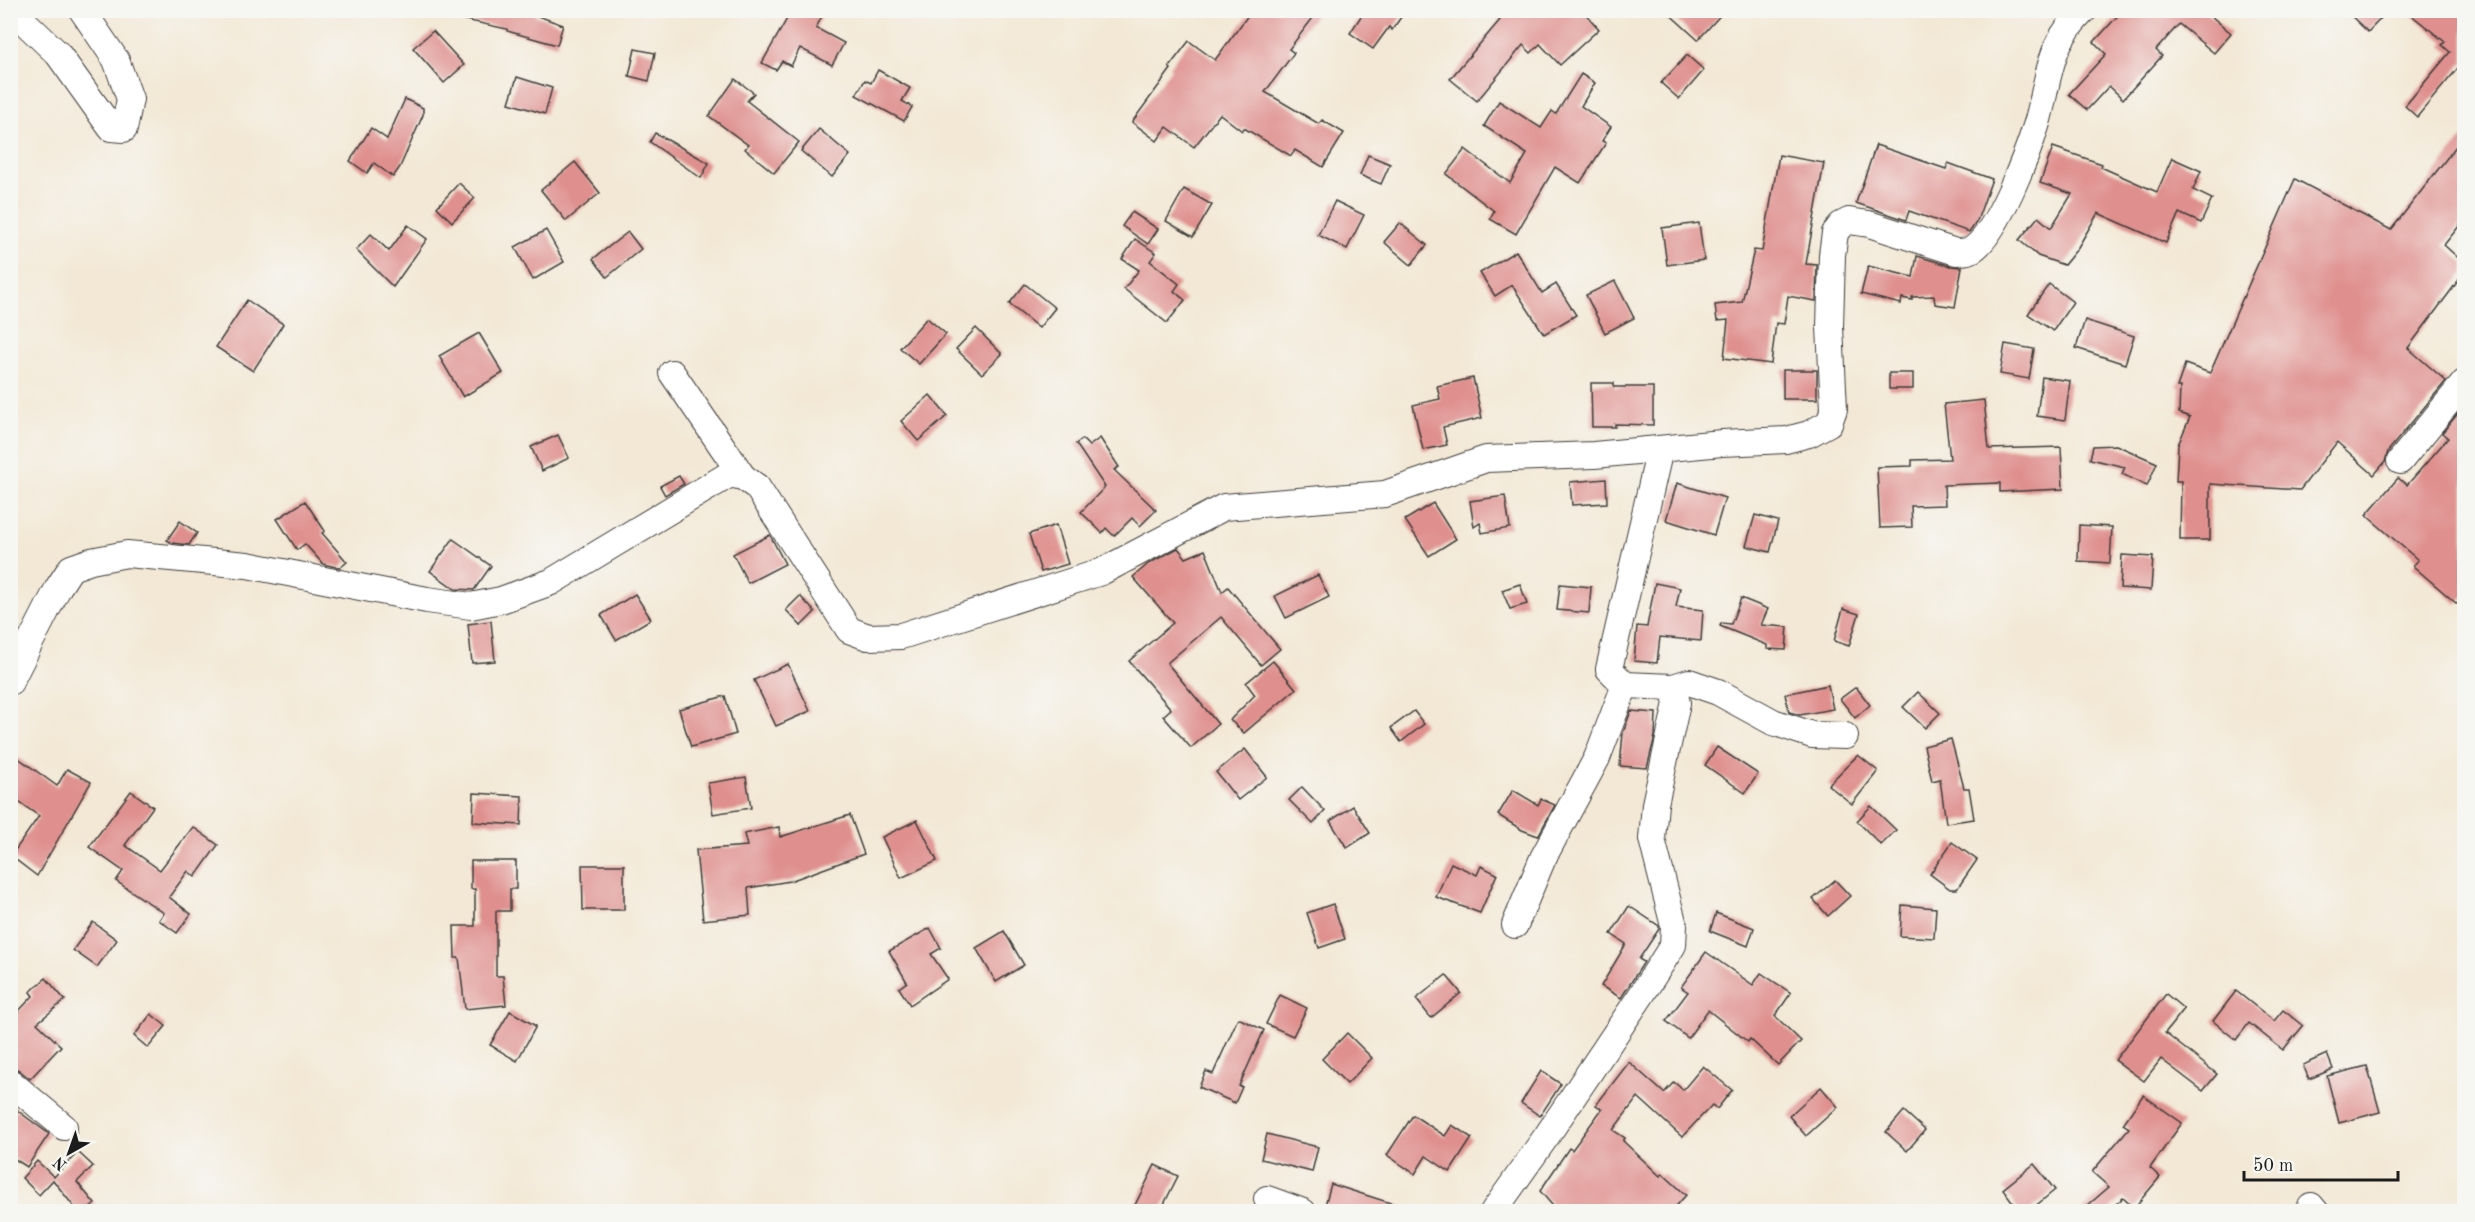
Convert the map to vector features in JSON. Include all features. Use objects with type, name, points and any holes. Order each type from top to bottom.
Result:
[{"type":"street","points":[[12,10],[58,54],[111,128],[124,129],[130,99],[116,60],[82,10]]},
{"type":"street","points":[[672,373],[743,477],[757,487],[849,630],[868,637],[901,636],[1101,572],[1224,507],[1385,494],[1486,459],[1660,449],[1722,442],[1786,440],[1809,434],[1829,423],[1834,409],[1830,327],[1832,255],[1835,233],[1841,225],[1849,221],[1869,224],[1956,252],[1973,249],[1982,240],[2010,194],[2037,124],[2058,45],[2065,32],[2084,10]]},
{"type":"street","points":[[2400,461],[2464,383]]},
{"type":"street","points":[[1660,449],[1609,669],[1626,684],[1673,687],[1689,682],[1718,692],[1773,722],[1812,735],[1845,736]]},
{"type":"street","points":[[10,682],[58,588],[71,568],[91,561],[127,554],[247,565],[427,600],[471,606],[501,600],[551,582],[730,474],[743,477]]},
{"type":"street","points":[[1515,925],[1542,858],[1597,758],[1626,684]]},
{"type":"street","points":[[1493,1212],[1578,1090],[1673,945],[1674,926],[1652,839],[1655,804],[1677,703],[1673,687]]},
{"type":"street","points":[[10,1082],[64,1127]]},
{"type":"street","points":[[1267,1199],[1303,1212]]},
{"type":"building","points":[[457,10],[525,10],[535,12],[535,15],[563,25],[557,45],[507,31],[507,29],[456,18]]},
{"type":"building","points":[[792,10],[825,10],[816,28],[844,43],[832,65],[800,48],[791,66],[782,61],[776,70],[762,63]]},
{"type":"building","points":[[1252,10],[1319,10],[1289,49],[1294,53],[1265,92],[1319,124],[1322,120],[1344,133],[1323,167],[1295,150],[1291,156],[1244,128],[1242,131],[1220,114],[1194,147],[1167,127],[1157,141],[1132,122],[1189,41],[1215,60]]},
{"type":"building","points":[[1365,10],[1406,10],[1392,30],[1389,27],[1373,49],[1350,33]]},
{"type":"building","points":[[1491,10],[1582,10],[1599,29],[1560,65],[1540,44],[1531,53],[1523,45],[1477,101],[1450,79],[1500,20]]},
{"type":"building","points":[[1665,10],[1725,10],[1698,40]]},
{"type":"building","points":[[2123,10],[2204,10],[2231,33],[2214,53],[2179,24],[2156,50],[2162,56],[2123,99],[2109,86],[2087,110],[2069,94],[2106,54],[2094,42]]},
{"type":"building","points":[[2345,10],[2389,10],[2368,32]]},
{"type":"building","points":[[2405,10],[2464,10],[2464,64],[2463,62],[2417,117],[2405,106],[2450,52],[2442,45],[2445,42]]},
{"type":"building","points":[[433,31],[464,65],[444,83],[413,48]]},
{"type":"building","points":[[635,49],[655,53],[649,81],[629,76]]},
{"type":"building","points":[[1687,55],[1704,70],[1679,99],[1661,83]]},
{"type":"building","points":[[878,70],[910,88],[902,101],[912,107],[904,121],[856,95],[865,80],[871,83]]},
{"type":"building","points":[[1581,74],[1595,83],[1581,106],[1611,127],[1602,141],[1606,143],[1580,183],[1555,167],[1516,234],[1490,219],[1494,211],[1446,174],[1465,149],[1510,183],[1527,154],[1484,126],[1499,101],[1541,128],[1552,111],[1556,114]]},
{"type":"building","points":[[517,77],[552,88],[545,114],[509,103]]},
{"type":"building","points":[[735,79],[754,93],[747,101],[799,142],[774,173],[745,149],[748,145],[709,116]]},
{"type":"building","points":[[405,99],[423,108],[423,115],[400,167],[393,177],[374,163],[367,173],[350,161],[371,128],[387,139]]},
{"type":"building","points":[[819,129],[850,155],[832,177],[801,151]]},
{"type":"building","points":[[655,133],[709,163],[701,178],[650,142]]},
{"type":"building","points":[[2464,136],[2464,220],[2444,245],[2464,263],[2464,273],[2408,348],[2446,381],[2388,451],[2385,462],[2374,475],[2337,442],[2300,490],[2210,484],[2210,540],[2180,540],[2181,481],[2176,481],[2178,445],[2190,417],[2179,413],[2180,387],[2177,387],[2185,364],[2210,373],[2295,179],[2391,230]]},
{"type":"building","points":[[1876,145],[1946,169],[1948,163],[1992,179],[1977,221],[1971,230],[1969,232],[1909,211],[1906,220],[1856,203]]},
{"type":"building","points":[[2053,147],[2102,164],[2101,167],[2157,192],[2172,158],[2201,171],[2193,190],[2212,199],[2201,223],[2179,213],[2166,243],[2098,213],[2077,249],[2064,265],[2038,256],[2019,240],[2038,217],[2051,228],[2072,194],[2040,183]]},
{"type":"building","points":[[1368,155],[1390,164],[1381,184],[1360,175]]},
{"type":"building","points":[[1779,155],[1824,163],[1806,264],[1817,265],[1816,301],[1788,296],[1784,324],[1776,323],[1771,364],[1724,358],[1728,320],[1717,321],[1715,305],[1742,302],[1754,250],[1762,251]]},
{"type":"building","points":[[575,162],[600,193],[566,221],[541,190]]},
{"type":"building","points":[[459,183],[475,198],[452,222],[437,207]]},
{"type":"building","points":[[1184,189],[1212,205],[1193,237],[1166,221]]},
{"type":"building","points":[[1335,201],[1364,215],[1347,249],[1318,235]]},
{"type":"building","points":[[1132,212],[1158,229],[1148,244],[1122,226]]},
{"type":"building","points":[[1400,223],[1427,245],[1411,265],[1384,242]]},
{"type":"building","points":[[1699,223],[1704,260],[1667,265],[1662,228]]},
{"type":"building","points":[[408,225],[427,239],[393,287],[356,250],[371,234],[389,251]]},
{"type":"building","points":[[546,230],[564,262],[533,280],[515,247]]},
{"type":"building","points":[[628,232],[641,249],[607,277],[593,259]]},
{"type":"building","points":[[1135,239],[1156,253],[1150,261],[1179,284],[1174,291],[1185,300],[1167,323],[1124,289],[1139,270],[1122,259]]},
{"type":"building","points":[[1516,251],[1542,293],[1556,284],[1576,315],[1544,334],[1512,285],[1495,296],[1480,273]]},
{"type":"building","points":[[1917,256],[1962,267],[1955,307],[1935,304],[1934,296],[1912,297],[1912,300],[1902,298],[1901,304],[1861,294],[1868,266],[1913,277]]},
{"type":"building","points":[[1615,281],[1634,318],[1605,333],[1586,295]]},
{"type":"building","points":[[1025,284],[1055,308],[1039,328],[1009,304]]},
{"type":"building","points":[[2049,284],[2073,302],[2053,331],[2028,314]]},
{"type":"building","points":[[247,300],[283,324],[253,371],[216,347]]},
{"type":"building","points":[[927,318],[946,334],[919,364],[900,348]]},
{"type":"building","points":[[2085,320],[2134,336],[2125,364],[2076,348]]},
{"type":"building","points":[[976,328],[1002,354],[982,374],[956,349]]},
{"type":"building","points":[[479,333],[503,373],[463,397],[439,356]]},
{"type":"building","points":[[2005,344],[2034,349],[2029,379],[2000,374]]},
{"type":"building","points":[[1783,370],[1817,370],[1817,399],[1783,399]]},
{"type":"building","points":[[1889,373],[1913,373],[1913,389],[1889,389]]},
{"type":"building","points":[[2042,377],[2070,381],[2065,420],[2037,416]]},
{"type":"building","points":[[1473,378],[1482,418],[1443,427],[1447,445],[1423,450],[1413,405],[1440,399],[1437,386]]},
{"type":"building","points":[[1591,383],[1614,383],[1614,387],[1653,387],[1653,425],[1615,424],[1615,427],[1592,427]]},
{"type":"building","points":[[930,395],[947,416],[918,441],[901,421]]},
{"type":"building","points":[[1984,400],[1989,449],[2061,447],[2063,489],[2000,492],[2000,483],[1944,485],[1945,505],[1911,506],[1912,527],[1880,528],[1877,467],[1912,466],[1912,460],[1950,459],[1944,404]]},
{"type":"building","points":[[2464,406],[2464,596],[2457,604],[2413,566],[2418,560],[2366,515],[2398,478],[2407,485],[2448,438],[2442,433]]},
{"type":"building","points":[[558,435],[569,458],[542,471],[531,447]]},
{"type":"building","points":[[1100,438],[1119,467],[1114,470],[1156,510],[1140,526],[1132,518],[1114,536],[1106,528],[1102,533],[1081,512],[1105,487],[1076,444],[1082,439],[1089,446]]},
{"type":"building","points":[[2116,445],[2157,463],[2147,486],[2122,474],[2125,467],[2090,459],[2093,446]]},
{"type":"building","points":[[679,476],[684,484],[665,495],[660,486]]},
{"type":"building","points":[[1606,479],[1607,503],[1572,505],[1570,482]]},
{"type":"building","points":[[1677,483],[1725,498],[1714,535],[1666,520]]},
{"type":"building","points":[[1505,496],[1510,528],[1482,533],[1480,523],[1474,527],[1470,501]]},
{"type":"building","points":[[305,501],[325,531],[322,533],[347,562],[340,568],[323,564],[305,544],[297,550],[277,519]]},
{"type":"building","points":[[1433,503],[1456,539],[1429,556],[1405,520]]},
{"type":"building","points":[[1755,515],[1778,521],[1770,552],[1746,546]]},
{"type":"building","points":[[180,521],[197,533],[189,545],[172,543],[167,540]]},
{"type":"building","points":[[1056,525],[1068,564],[1041,572],[1029,534]]},
{"type":"building","points":[[2079,525],[2112,527],[2110,563],[2078,561]]},
{"type":"building","points":[[770,535],[785,564],[748,583],[733,554]]},
{"type":"building","points":[[453,539],[491,566],[474,590],[455,589],[430,571]]},
{"type":"building","points":[[1178,548],[1186,558],[1205,550],[1222,592],[1228,587],[1280,649],[1261,665],[1221,617],[1167,663],[1218,724],[1191,748],[1163,716],[1171,709],[1129,661],[1173,623],[1133,577],[1148,564]]},
{"type":"building","points":[[2122,555],[2153,557],[2151,590],[2120,588]]},
{"type":"building","points":[[1318,575],[1329,597],[1286,618],[1275,596]]},
{"type":"building","points":[[1655,583],[1680,588],[1676,607],[1703,610],[1701,641],[1660,637],[1657,663],[1634,661],[1637,626],[1647,627]]},
{"type":"building","points":[[1520,584],[1527,604],[1510,609],[1502,590]]},
{"type":"building","points":[[1560,584],[1591,587],[1589,613],[1557,610]]},
{"type":"building","points":[[635,594],[651,619],[616,640],[601,615]]},
{"type":"building","points":[[800,596],[815,612],[801,626],[786,610]]},
{"type":"building","points":[[1741,598],[1768,609],[1761,625],[1788,627],[1786,650],[1767,649],[1767,645],[1720,626],[1721,623],[1731,624]]},
{"type":"building","points":[[1843,609],[1859,614],[1849,646],[1834,641]]},
{"type":"building","points":[[491,621],[495,661],[472,663],[468,624]]},
{"type":"building","points":[[1273,661],[1296,689],[1244,733],[1230,720],[1255,695],[1246,683]]},
{"type":"building","points":[[788,664],[810,711],[776,726],[754,680]]},
{"type":"building","points":[[1828,685],[1833,709],[1800,715],[1789,712],[1785,694]]},
{"type":"building","points":[[1856,687],[1870,705],[1855,718],[1840,699]]},
{"type":"building","points":[[1918,692],[1940,713],[1925,728],[1903,707]]},
{"type":"building","points":[[725,696],[736,734],[691,747],[679,709]]},
{"type":"building","points":[[1414,711],[1424,724],[1401,742],[1391,728]]},
{"type":"building","points":[[1631,711],[1656,713],[1655,736],[1647,768],[1620,766],[1623,733]]},
{"type":"building","points":[[1951,739],[1964,788],[1969,788],[1974,819],[1946,823],[1940,779],[1932,781],[1924,746]]},
{"type":"building","points":[[1717,747],[1758,774],[1745,793],[1705,765]]},
{"type":"building","points":[[1245,749],[1267,777],[1238,800],[1216,772]]},
{"type":"building","points":[[10,752],[57,786],[67,769],[91,782],[37,876],[11,856],[39,816],[10,796]]},
{"type":"building","points":[[1858,755],[1878,771],[1852,804],[1828,785]]},
{"type":"building","points":[[746,777],[751,808],[713,814],[708,783]]},
{"type":"building","points":[[1302,787],[1325,811],[1313,824],[1289,800]]},
{"type":"building","points":[[1513,790],[1538,805],[1541,799],[1555,805],[1538,836],[1522,830],[1498,815]]},
{"type":"building","points":[[131,791],[153,807],[125,845],[160,870],[193,827],[218,845],[195,877],[188,871],[169,897],[191,914],[177,933],[159,920],[164,913],[116,881],[123,871],[89,847]]},
{"type":"building","points":[[474,793],[522,796],[521,825],[473,822]]},
{"type":"building","points":[[1353,806],[1370,833],[1347,848],[1330,821]]},
{"type":"building","points":[[1871,806],[1896,830],[1881,845],[1857,821]]},
{"type":"building","points":[[850,815],[864,854],[790,881],[748,888],[750,915],[703,920],[696,850],[747,846],[744,834],[779,827],[780,837]]},
{"type":"building","points":[[917,820],[937,861],[901,878],[882,837]]},
{"type":"building","points":[[1952,842],[1977,860],[1957,889],[1950,889],[1930,874]]},
{"type":"building","points":[[471,861],[516,861],[516,889],[510,889],[510,911],[496,911],[496,976],[503,976],[506,1005],[465,1009],[459,958],[455,958],[454,926],[475,926],[475,889],[471,889]]},
{"type":"building","points":[[1451,863],[1477,875],[1481,866],[1497,874],[1480,913],[1436,897]]},
{"type":"building","points":[[582,865],[624,865],[624,910],[583,910]]},
{"type":"building","points":[[1835,880],[1850,896],[1828,916],[1813,899]]},
{"type":"building","points":[[1333,904],[1345,939],[1319,948],[1307,913]]},
{"type":"building","points":[[1902,905],[1936,908],[1934,938],[1900,936]]},
{"type":"building","points":[[1629,906],[1659,926],[1659,929],[1639,959],[1644,962],[1621,998],[1601,986],[1626,944],[1611,934]]},
{"type":"building","points":[[1716,913],[1754,928],[1748,946],[1710,931]]},
{"type":"building","points":[[93,922],[117,940],[97,967],[73,950]]},
{"type":"building","points":[[930,928],[941,948],[931,954],[948,979],[910,1005],[899,988],[907,982],[889,951]]},
{"type":"building","points":[[1004,931],[1024,965],[996,982],[976,948]]},
{"type":"building","points":[[1706,952],[1753,985],[1761,973],[1791,993],[1775,1016],[1801,1041],[1778,1065],[1750,1039],[1748,1042],[1708,1010],[1688,1038],[1666,1021],[1688,992],[1681,987]]},
{"type":"building","points":[[1446,975],[1461,993],[1431,1018],[1416,999]]},
{"type":"building","points":[[46,978],[65,1000],[37,1023],[61,1046],[30,1079],[19,1070],[10,1067],[10,1020],[33,996],[30,992]]},
{"type":"building","points":[[2236,991],[2274,1021],[2283,1010],[2303,1026],[2283,1050],[2249,1023],[2236,1040],[2213,1021]]},
{"type":"building","points":[[2166,994],[2184,1009],[2165,1033],[2217,1074],[2203,1091],[2161,1059],[2144,1081],[2115,1060]]},
{"type":"building","points":[[1280,995],[1307,1008],[1293,1036],[1266,1024]]},
{"type":"building","points":[[510,1011],[536,1026],[517,1061],[490,1045]]},
{"type":"building","points":[[151,1014],[166,1026],[148,1048],[134,1036]]},
{"type":"building","points":[[1238,1018],[1264,1030],[1239,1086],[1242,1087],[1235,1103],[1199,1087],[1206,1071],[1213,1074]]},
{"type":"building","points":[[1347,1033],[1372,1058],[1347,1084],[1322,1059]]},
{"type":"building","points":[[2327,1054],[2333,1069],[2309,1079],[2303,1065]]},
{"type":"building","points":[[1629,1062],[1664,1093],[1674,1082],[1683,1090],[1703,1066],[1732,1090],[1717,1109],[1712,1105],[1682,1137],[1638,1097],[1613,1130],[1625,1138],[1623,1141],[1660,1176],[1663,1174],[1686,1195],[1671,1212],[1558,1212],[1540,1191],[1569,1148],[1572,1150],[1602,1109],[1596,1105]]},
{"type":"building","points":[[2367,1066],[2380,1112],[2339,1123],[2327,1076]]},
{"type":"building","points":[[1541,1071],[1561,1084],[1540,1116],[1521,1103]]},
{"type":"building","points":[[1821,1087],[1838,1107],[1806,1136],[1789,1116]]},
{"type":"building","points":[[2143,1095],[2182,1123],[2150,1168],[2160,1177],[2134,1208],[2123,1198],[2107,1212],[2080,1212],[2109,1187],[2092,1172],[2129,1128],[2123,1124]]},
{"type":"building","points":[[10,1105],[49,1134],[27,1167],[10,1156]]},
{"type":"building","points":[[1904,1111],[1925,1130],[1907,1151],[1886,1132]]},
{"type":"building","points":[[1413,1115],[1445,1136],[1452,1125],[1472,1138],[1450,1172],[1426,1156],[1415,1174],[1387,1155]]},
{"type":"building","points":[[1267,1134],[1318,1147],[1312,1172],[1261,1159]]},
{"type":"building","points":[[78,1152],[93,1166],[77,1182],[95,1204],[85,1212],[78,1212],[53,1180],[39,1195],[22,1178],[37,1161],[54,1177]]},
{"type":"building","points":[[2034,1164],[2055,1190],[2028,1212],[2020,1212],[2003,1189]]},
{"type":"building","points":[[1155,1165],[1178,1176],[1160,1212],[1144,1212],[1134,1207]]},
{"type":"building","points":[[1331,1184],[1406,1208],[1405,1212],[1323,1212]]}]
